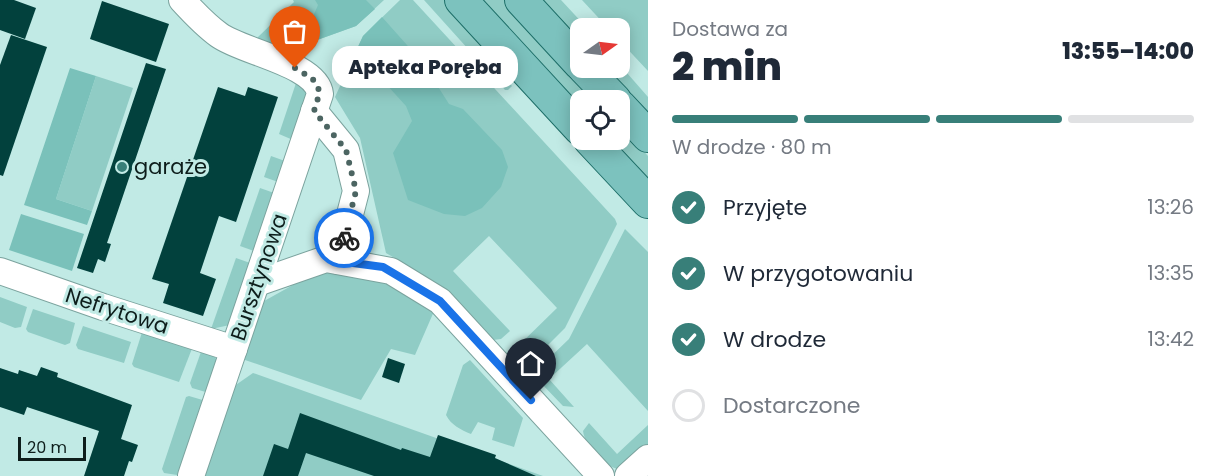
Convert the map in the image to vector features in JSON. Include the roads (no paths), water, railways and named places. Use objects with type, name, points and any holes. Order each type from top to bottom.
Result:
[{"type":"main road","points":[[461,0],[570,118]]},
{"type":"main road","points":[[521,0],[570,53]]},
{"type":"main road","points":[[594,78],[605,90]]},
{"type":"main road","points":[[630,117],[648,136]]},
{"type":"main road","points":[[599,150],[648,202]]},
{"type":"street","name":"Bursztynowa","points":[[182,0],[220,36],[295,68],[314,79],[319,86],[320,94],[191,476]]},
{"type":"street","points":[[314,111],[346,150],[356,191],[338,261]]},
{"type":"street","points":[[257,284],[326,259],[383,267],[440,301],[601,476]]},
{"type":"street","name":"Nefrytowa","points":[[0,271],[234,349]]},
{"type":"street","points":[[628,476],[648,458]]},
{"type":"place","name":"Apteka Poręba","points":[[295,68]]},
{"type":"place","name":"garaże","points":[[122,167]]}]
